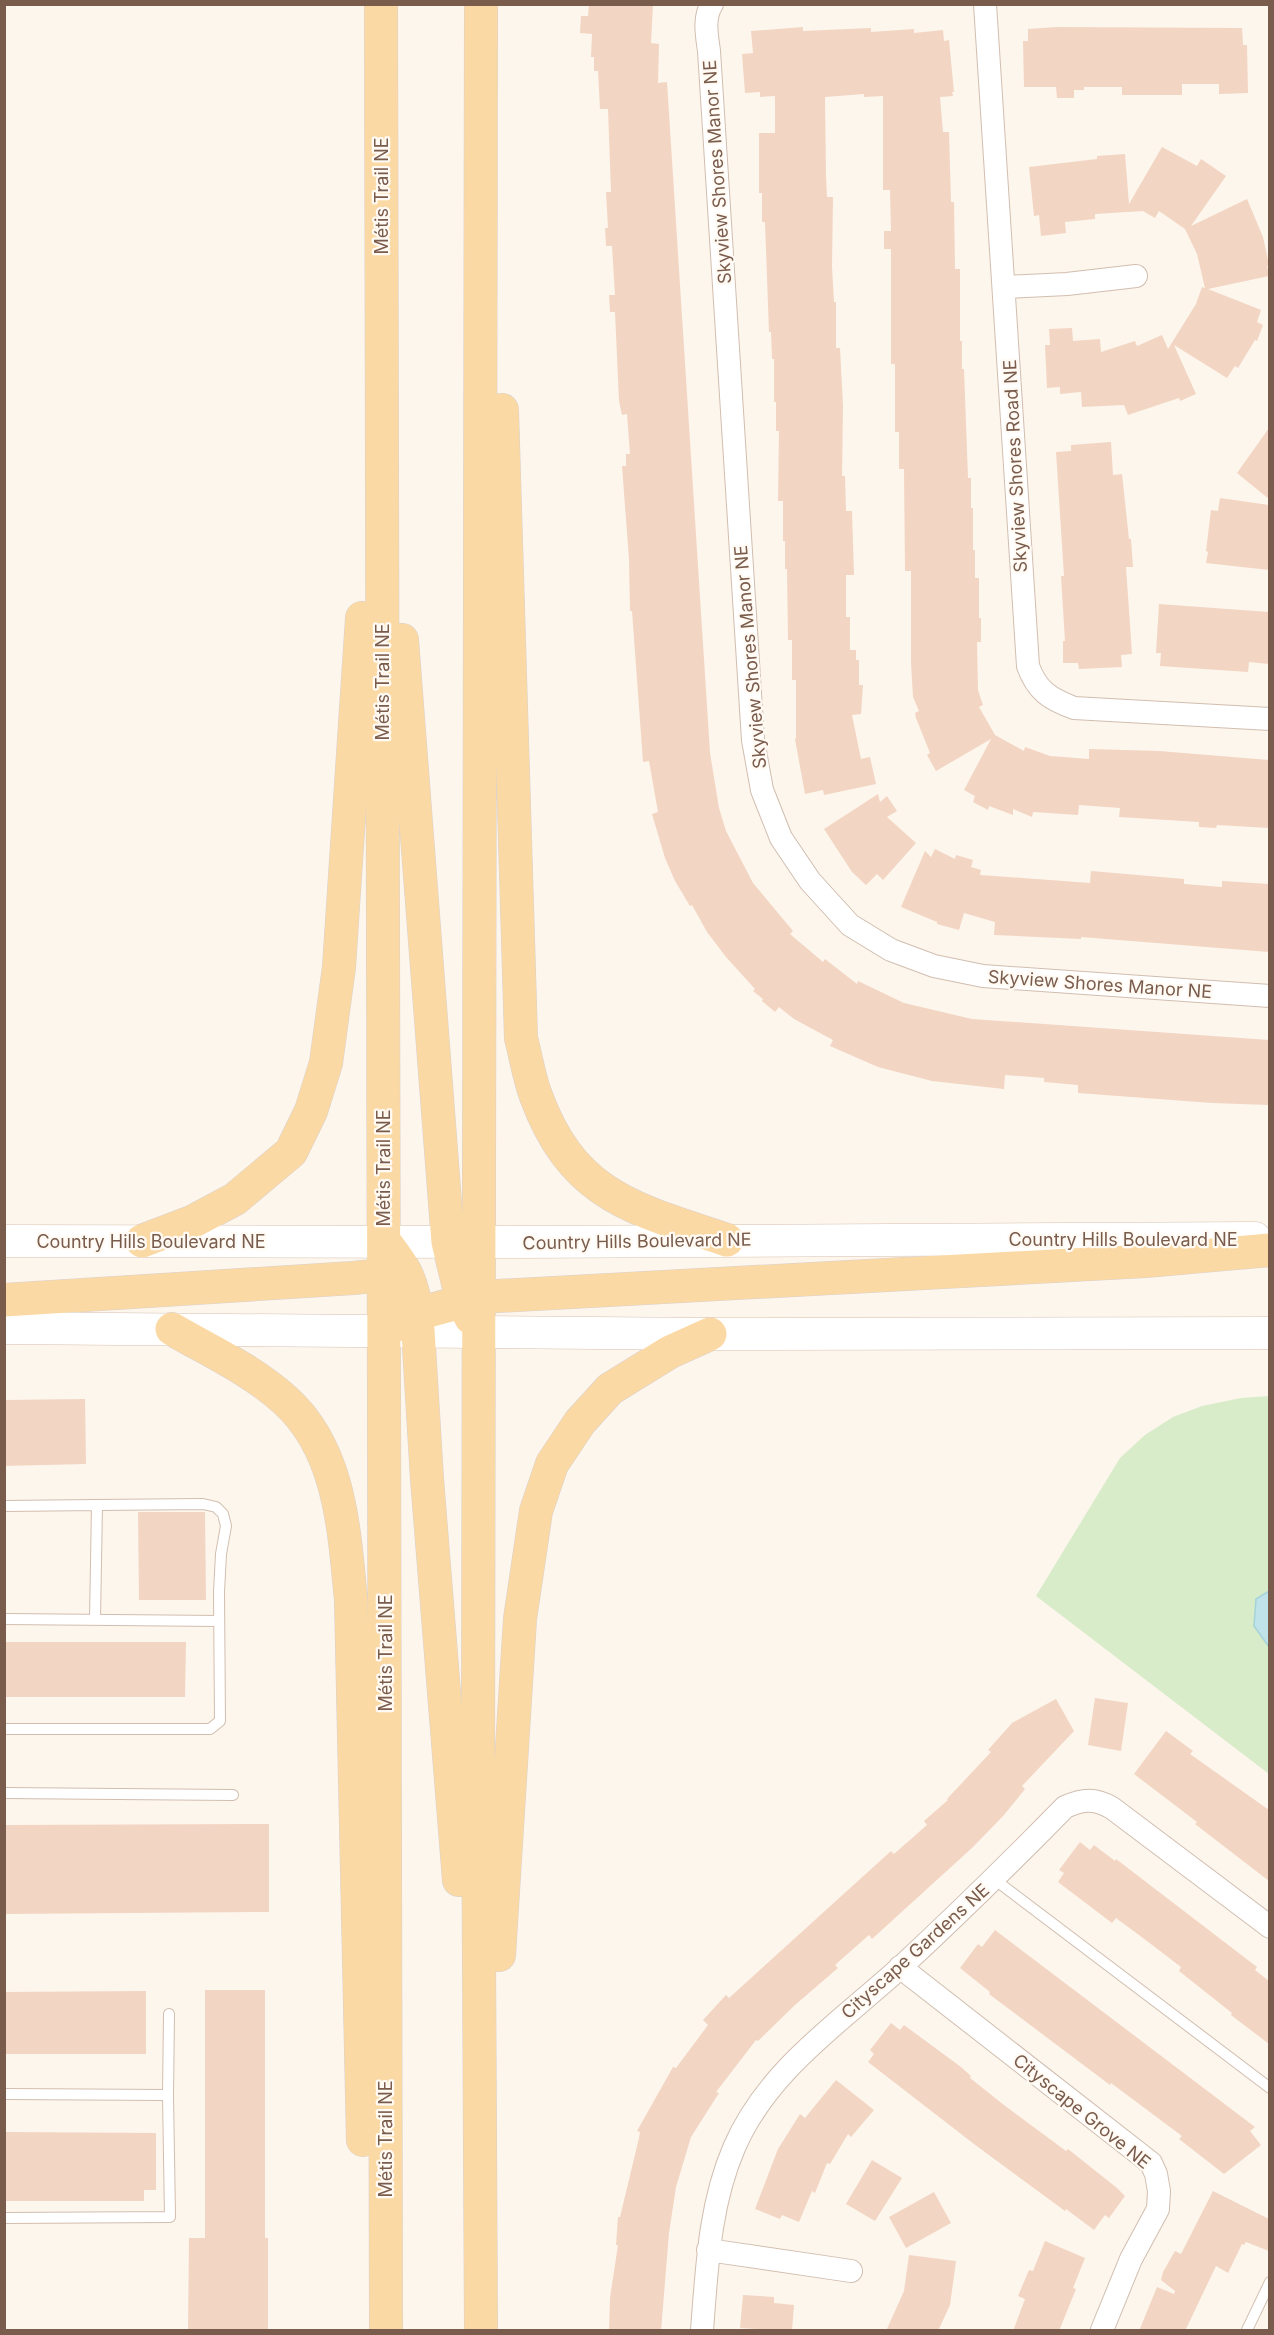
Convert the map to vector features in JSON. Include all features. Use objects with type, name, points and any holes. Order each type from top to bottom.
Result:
[{"type":"main road","name":"Métis Trail NE","points":[[381,4],[384,1241],[395,1273],[384,1331],[386,2331]]},
{"type":"main road","points":[[459,1247],[481,4]]},
{"type":"main road","points":[[487,4],[521,1038],[536,1096],[557,1142],[585,1177],[608,1194],[639,1210],[727,1240]]},
{"type":"main road","points":[[142,1241],[192,1222],[235,1199],[291,1152],[311,1111],[326,1063],[340,955],[381,326]]},
{"type":"main road","points":[[381,408],[394,511],[407,717],[459,1247],[479,1332],[481,2331]]},
{"type":"main road","name":"Country Hills Boulevard NE","points":[[4,1241],[384,1241],[459,1247],[727,1240],[1269,1238]]},
{"type":"main road","points":[[4,1300],[395,1273],[459,1247]]},
{"type":"main road","points":[[4,1328],[384,1331],[417,1323],[471,1299],[1133,1262],[1269,1250]]},
{"type":"main road","points":[[395,1273],[414,1294],[417,1323],[427,1479],[467,1982],[481,2199]]},
{"type":"main road","points":[[417,1323],[479,1332],[1269,1333]]},
{"type":"main road","points":[[172,1329],[260,1381],[286,1401],[319,1442],[335,1486],[344,1535],[351,1600],[366,2236],[375,2331]]},
{"type":"main road","points":[[481,2199],[520,1619],[536,1511],[552,1464],[580,1422],[610,1389],[670,1352],[710,1334]]},
{"type":"street","name":"Skyview Shores Manor NE","points":[[712,4],[708,9],[706,28],[753,740],[762,790],[781,838],[810,881],[850,925],[891,950],[934,966],[983,976],[1269,996]]},
{"type":"street","name":"Skyview Shores Road NE","points":[[985,4],[1028,666],[1033,680],[1041,691],[1053,700],[1074,708],[1269,719]]},
{"type":"street","points":[[1005,287],[1067,284],[1136,276]]},
{"type":"street","name":"Cityscape Gardens NE","points":[[702,2331],[708,2250],[717,2198],[734,2147],[757,2107],[814,2041],[900,1967],[994,1879],[1065,1807],[1080,1801],[1102,1802],[1269,1927]]},
{"type":"street","name":"Cityscape Grove NE","points":[[900,1967],[1151,2163],[1159,2191],[1158,2209],[1131,2259],[1102,2331]]},
{"type":"street","points":[[708,2250],[852,2271]]},
{"type":"lane","points":[[4,1506],[203,1504],[216,1507],[224,1514],[226,1526],[221,1554],[220,1721],[210,1730],[4,1730]]},
{"type":"lane","points":[[95,1620],[97,1505]]},
{"type":"lane","points":[[4,1619],[219,1621]]},
{"type":"lane","points":[[4,1793],[233,1795]]},
{"type":"lane","points":[[994,1879],[1269,2088]]},
{"type":"lane","points":[[4,2218],[170,2217],[169,2014]]},
{"type":"lane","points":[[4,2094],[168,2096]]},
{"type":"lane","points":[[1246,2331],[1269,2282]]},
{"type":"green space","points":[[1269,1396],[1269,1774],[1036,1596],[1120,1458],[1145,1435],[1173,1417],[1202,1406],[1241,1398]]},
{"type":"water","points":[[1269,1591],[1269,1647],[1254,1626],[1256,1599]]},
{"type":"building","points":[[589,4],[653,4],[651,43],[659,44],[658,83],[667,82],[710,753],[719,808],[726,831],[753,883],[793,931],[790,934],[823,962],[825,959],[857,984],[858,981],[904,1003],[972,1019],[1269,1040],[1269,1105],[1078,1093],[1078,1085],[1044,1082],[1044,1078],[1005,1075],[1004,1089],[932,1081],[878,1067],[830,1046],[833,1040],[794,1019],[779,1007],[775,1012],[762,1001],[763,999],[753,991],[755,989],[707,932],[692,905],[690,906],[665,858],[652,814],[658,812],[649,761],[643,762],[632,611],[630,611],[629,559],[622,466],[626,466],[626,454],[630,454],[627,414],[622,415],[619,401],[615,312],[610,312],[609,295],[615,295],[612,246],[606,246],[605,228],[608,228],[606,192],[611,192],[608,109],[600,109],[598,71],[594,71],[594,57],[591,57],[592,34],[580,33],[581,16],[588,16]]},
{"type":"building","points":[[803,27],[803,31],[871,28],[871,32],[914,29],[914,33],[943,30],[944,41],[949,40],[954,92],[952,92],[953,96],[940,97],[943,132],[949,132],[951,202],[954,202],[955,269],[960,269],[960,341],[962,341],[962,369],[964,369],[968,478],[971,478],[975,578],[979,578],[979,618],[981,618],[981,642],[977,642],[978,690],[983,705],[979,707],[995,735],[1024,751],[1025,747],[1050,756],[1089,759],[1089,749],[1159,751],[1269,760],[1269,828],[1217,825],[1216,828],[1199,827],[1199,822],[1119,817],[1120,808],[1079,805],[1078,815],[1033,812],[1032,817],[1013,809],[1013,815],[989,806],[988,810],[973,802],[975,796],[964,790],[991,739],[936,771],[927,755],[930,753],[916,718],[915,713],[919,711],[913,697],[911,571],[905,571],[904,469],[899,469],[899,432],[895,432],[895,364],[891,364],[891,249],[884,249],[884,231],[891,231],[890,190],[883,190],[883,96],[864,97],[864,94],[825,97],[826,176],[827,197],[833,197],[832,267],[834,302],[836,302],[836,348],[840,348],[843,406],[842,476],[845,476],[846,511],[852,511],[854,575],[846,575],[846,617],[850,617],[850,650],[856,650],[856,660],[859,660],[859,685],[863,685],[861,714],[852,715],[861,759],[870,757],[876,784],[824,795],[823,790],[805,794],[795,739],[796,680],[792,680],[792,640],[788,640],[783,501],[778,501],[779,431],[776,431],[774,359],[772,359],[771,332],[769,332],[765,222],[762,222],[762,193],[759,193],[759,133],[775,133],[775,96],[760,97],[760,92],[745,93],[742,54],[753,53],[751,31]]},
{"type":"building","points":[[1056,27],[1242,28],[1243,45],[1247,45],[1248,93],[1219,94],[1219,84],[1182,84],[1182,95],[1122,95],[1122,87],[1084,87],[1084,90],[1074,90],[1074,98],[1057,98],[1056,87],[1024,87],[1023,41],[1028,41],[1028,29]]},
{"type":"building","points":[[1162,147],[1197,166],[1201,159],[1226,176],[1191,226],[1247,199],[1263,237],[1269,276],[1208,289],[1261,310],[1257,322],[1263,325],[1257,341],[1255,340],[1238,368],[1235,366],[1227,378],[1174,345],[1196,394],[1180,401],[1179,398],[1128,415],[1124,405],[1082,407],[1081,392],[1060,394],[1060,387],[1047,388],[1045,345],[1050,345],[1049,329],[1072,328],[1073,341],[1100,339],[1101,352],[1135,341],[1137,346],[1162,335],[1168,349],[1196,304],[1202,287],[1205,288],[1197,254],[1185,229],[1159,211],[1155,218],[1143,211],[1095,214],[1095,219],[1065,222],[1066,233],[1041,236],[1039,215],[1034,216],[1029,167],[1125,154],[1129,204]]},
{"type":"building","points":[[1269,428],[1269,499],[1237,473]]},
{"type":"building","points":[[1111,442],[1113,475],[1122,474],[1129,539],[1131,539],[1133,567],[1126,567],[1132,654],[1121,655],[1122,667],[1079,669],[1078,663],[1063,663],[1063,641],[1065,641],[1061,576],[1064,576],[1056,452],[1071,451],[1071,445]]},
{"type":"building","points":[[1220,498],[1269,505],[1269,570],[1206,563],[1211,510],[1218,511]]},
{"type":"building","points":[[1159,604],[1269,612],[1269,664],[1249,662],[1248,672],[1160,666],[1161,653],[1156,653]]},
{"type":"building","points":[[878,794],[880,802],[887,796],[897,811],[887,817],[916,843],[883,880],[877,874],[866,885],[852,872],[824,829]]},
{"type":"building","points":[[935,849],[955,859],[956,855],[973,860],[971,867],[981,870],[980,875],[1090,883],[1091,871],[1184,879],[1184,884],[1222,887],[1222,881],[1269,884],[1269,952],[1081,937],[1081,939],[994,935],[995,922],[964,913],[959,930],[937,924],[937,922],[901,907],[925,851],[931,857]]},
{"type":"building","points":[[85,1399],[86,1464],[4,1466],[4,1400]]},
{"type":"building","points":[[138,1512],[205,1512],[206,1600],[139,1600]]},
{"type":"building","points":[[4,1642],[186,1642],[185,1697],[4,1697]]},
{"type":"building","points":[[1095,1698],[1128,1703],[1121,1751],[1088,1745]]},
{"type":"building","points":[[1056,1699],[1074,1731],[1022,1786],[1025,1789],[1004,1815],[973,1847],[872,1939],[869,1935],[835,1965],[838,1968],[758,2041],[756,2040],[716,2092],[719,2093],[691,2137],[676,2187],[669,2233],[661,2331],[609,2331],[610,2298],[618,2245],[616,2245],[618,2217],[620,2217],[639,2138],[640,2132],[637,2131],[673,2067],[676,2068],[708,2025],[703,2020],[726,1995],[729,1998],[891,1851],[894,1854],[927,1825],[924,1821],[948,1800],[991,1752],[988,1750],[1012,1723]]},
{"type":"building","points":[[1166,1731],[1193,1751],[1190,1754],[1269,1810],[1269,1881],[1134,1774]]},
{"type":"building","points":[[269,1824],[269,1912],[4,1914],[4,1825]]},
{"type":"building","points":[[1080,1842],[1090,1850],[1094,1845],[1115,1861],[1116,1859],[1257,1967],[1255,1970],[1269,1981],[1269,2044],[1179,1971],[1181,1967],[1116,1918],[1112,1923],[1058,1882],[1064,1873],[1059,1870]]},
{"type":"building","points":[[995,1930],[1255,2127],[1250,2131],[1261,2145],[1224,2174],[1179,2139],[1182,2136],[989,1994],[990,1992],[960,1968],[978,1944],[982,1947]]},
{"type":"building","points":[[205,1990],[265,1990],[265,2238],[268,2238],[268,2331],[188,2331],[189,2238],[205,2238]]},
{"type":"building","points":[[146,1991],[146,2054],[4,2054],[4,1992]]},
{"type":"building","points":[[891,2023],[900,2030],[904,2025],[961,2067],[971,2076],[970,2078],[1004,2105],[1066,2151],[1068,2149],[1117,2188],[1125,2196],[1109,2218],[1105,2215],[1094,2230],[974,2144],[868,2062],[874,2054],[870,2050]]},
{"type":"building","points":[[836,2080],[874,2110],[851,2137],[848,2134],[830,2164],[827,2163],[815,2193],[812,2191],[799,2222],[782,2215],[780,2219],[755,2209],[778,2149],[800,2114],[805,2118]]},
{"type":"building","points":[[4,2132],[156,2133],[156,2190],[144,2190],[144,2201],[4,2201]]},
{"type":"building","points":[[872,2160],[902,2178],[875,2221],[846,2204]]},
{"type":"building","points":[[1213,2191],[1269,2219],[1269,2251],[1246,2242],[1242,2244],[1228,2273],[1216,2266],[1185,2331],[1139,2331],[1157,2287],[1174,2294],[1175,2291],[1161,2280],[1163,2272],[1175,2251],[1181,2254]]},
{"type":"building","points":[[934,2192],[951,2223],[906,2248],[889,2217]]},
{"type":"building","points":[[1045,2241],[1085,2258],[1073,2288],[1076,2289],[1059,2331],[1013,2331],[1025,2299],[1018,2296],[1029,2270],[1033,2271]]},
{"type":"building","points":[[909,2255],[956,2261],[950,2305],[938,2331],[886,2331],[904,2291]]},
{"type":"building","points":[[743,2295],[774,2297],[774,2303],[794,2305],[792,2331],[740,2328]]}]
